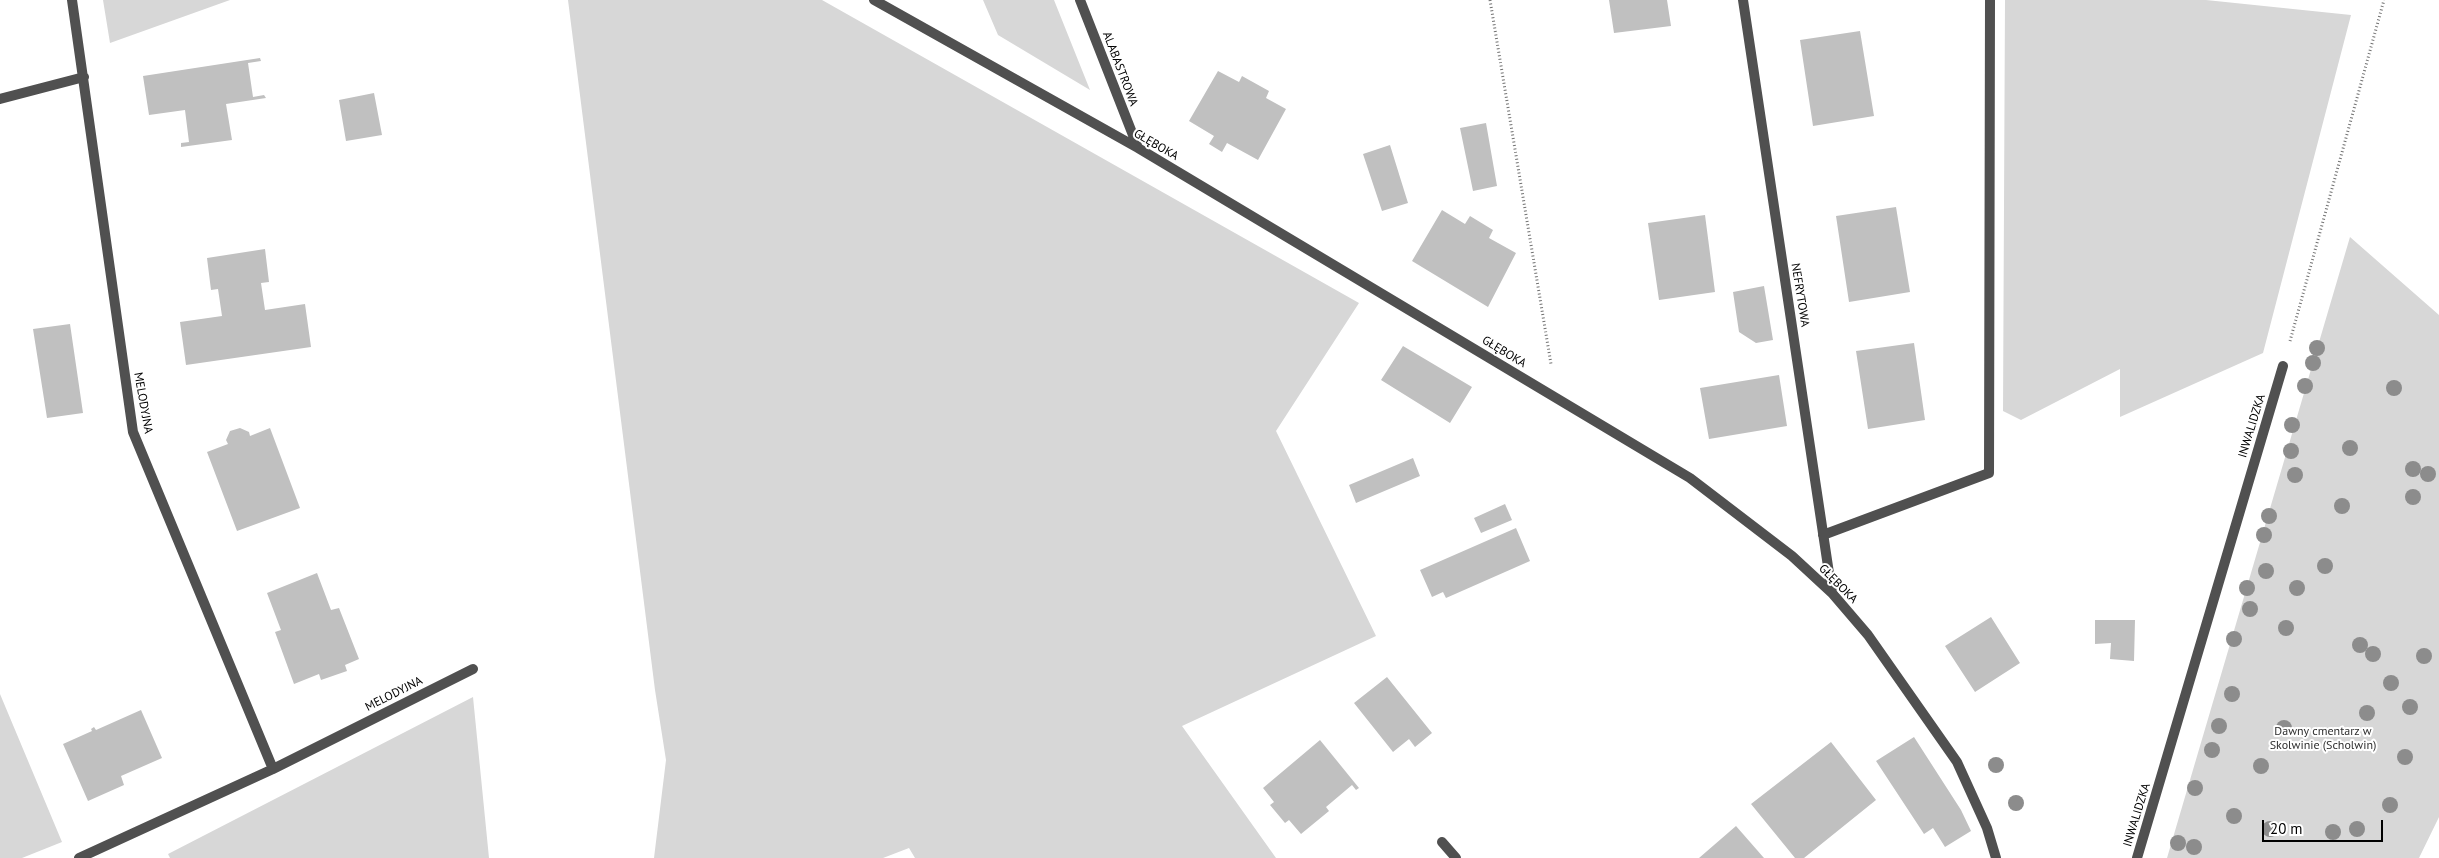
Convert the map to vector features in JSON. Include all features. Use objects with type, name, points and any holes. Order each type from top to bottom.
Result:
[{"type":"street","name":"MELODYJNA","points":[[72,0],[133,432],[273,769]]},
{"type":"street","name":"GŁĘBOKA","points":[[874,0],[1138,148],[1690,478],[1792,556],[1832,593],[1868,635],[1957,762],[1987,828],[1996,858]]},
{"type":"street","name":"ALABASTROWA","points":[[1080,0],[1138,148]]},
{"type":"street","name":"NEFRYTOWA","points":[[1743,0],[1832,593]]},
{"type":"street","points":[[1823,535],[1989,473],[1990,0]]},
{"type":"street","points":[[0,99],[84,78]]},
{"type":"street","name":"INWALIDZKA","points":[[2137,858],[2283,366]]},
{"type":"street","name":"MELODYJNA","points":[[79,858],[273,769],[473,669]]},
{"type":"street","points":[[1442,842],[1456,858]]},
{"type":"path","points":[[1490,0],[1551,360],[1555,397]]},
{"type":"path","points":[[2283,366],[2384,0]]},
{"type":"green space","points":[[103,0],[230,0],[110,43]]},
{"type":"green space","points":[[568,0],[822,0],[1359,303],[1276,431],[1376,636],[1182,726],[1276,858],[915,858],[909,848],[883,858],[654,858],[666,760],[655,690]]},
{"type":"green space","points":[[983,0],[1054,0],[1090,90],[998,35]]},
{"type":"green space","points":[[2005,0],[2206,0],[2351,15],[2263,353],[2120,417],[2120,369],[2021,420],[2003,411]]},
{"type":"green space","name":"Dawny cmentarz w Skolwinie (Scholwin)","points":[[2350,237],[2439,315],[2439,817],[2419,858],[2167,858]]},
{"type":"green space","points":[[0,694],[62,842],[22,858],[0,858]]},
{"type":"green space","points":[[473,697],[489,858],[170,858],[168,854]]},
{"type":"building","points":[[1609,0],[1667,0],[1671,26],[1614,33]]},
{"type":"building","points":[[1860,31],[1874,116],[1813,126],[1800,40]]},
{"type":"building","points":[[260,58],[261,61],[248,63],[253,97],[264,95],[266,98],[226,104],[232,140],[181,147],[181,143],[189,142],[185,110],[149,115],[143,76]]},
{"type":"building","points":[[1218,71],[1239,82],[1242,76],[1269,91],[1266,98],[1286,109],[1258,160],[1227,143],[1222,152],[1209,144],[1214,136],[1189,121]]},
{"type":"building","points":[[374,93],[382,135],[346,141],[339,100]]},
{"type":"building","points":[[1486,123],[1497,186],[1473,191],[1460,128]]},
{"type":"building","points":[[1390,145],[1408,203],[1382,211],[1363,154]]},
{"type":"building","points":[[1896,207],[1910,292],[1849,302],[1836,216]]},
{"type":"building","points":[[1442,210],[1465,224],[1470,216],[1493,230],[1489,238],[1516,253],[1488,307],[1412,261]]},
{"type":"building","points":[[1705,215],[1715,292],[1659,300],[1648,223]]},
{"type":"building","points":[[265,249],[269,282],[261,283],[265,310],[305,304],[311,347],[186,365],[180,322],[222,316],[218,289],[211,290],[207,258]]},
{"type":"building","points":[[1764,286],[1773,340],[1756,343],[1739,332],[1733,292]]},
{"type":"building","points":[[70,324],[83,413],[47,418],[33,329]]},
{"type":"building","points":[[1914,343],[1925,420],[1868,429],[1856,351]]},
{"type":"building","points":[[1403,346],[1472,387],[1450,423],[1381,380]]},
{"type":"building","points":[[1779,375],[1787,426],[1709,439],[1700,388]]},
{"type":"building","points":[[240,428],[249,432],[250,436],[270,428],[300,508],[237,531],[207,452],[228,444],[226,440],[230,431]]},
{"type":"building","points":[[1413,458],[1420,476],[1356,503],[1349,485]]},
{"type":"building","points":[[1505,504],[1512,520],[1481,533],[1474,518]]},
{"type":"building","points":[[1516,528],[1530,561],[1446,598],[1443,592],[1432,597],[1420,570]]},
{"type":"building","points":[[317,573],[331,610],[339,608],[359,659],[345,665],[347,671],[321,680],[319,674],[294,684],[275,632],[281,630],[267,593]]},
{"type":"building","points":[[1991,617],[2020,663],[1975,692],[1945,646]]},
{"type":"building","points":[[2095,620],[2135,620],[2134,661],[2110,659],[2111,643],[2095,644]]},
{"type":"building","points":[[1387,677],[1432,733],[1415,747],[1409,739],[1393,752],[1354,703]]},
{"type":"building","points":[[141,710],[162,758],[121,776],[124,785],[88,801],[63,744],[92,731],[91,729],[94,727],[96,730]]},
{"type":"building","points":[[1914,737],[1961,810],[1971,831],[1945,847],[1933,828],[1924,834],[1876,761]]},
{"type":"building","points":[[1320,740],[1359,788],[1356,790],[1352,785],[1326,807],[1329,811],[1301,834],[1289,820],[1285,823],[1270,805],[1274,802],[1263,788]]},
{"type":"building","points":[[1831,742],[1876,800],[1804,858],[1795,858],[1751,804]]},
{"type":"building","points":[[1736,826],[1764,858],[1699,858]]}]
